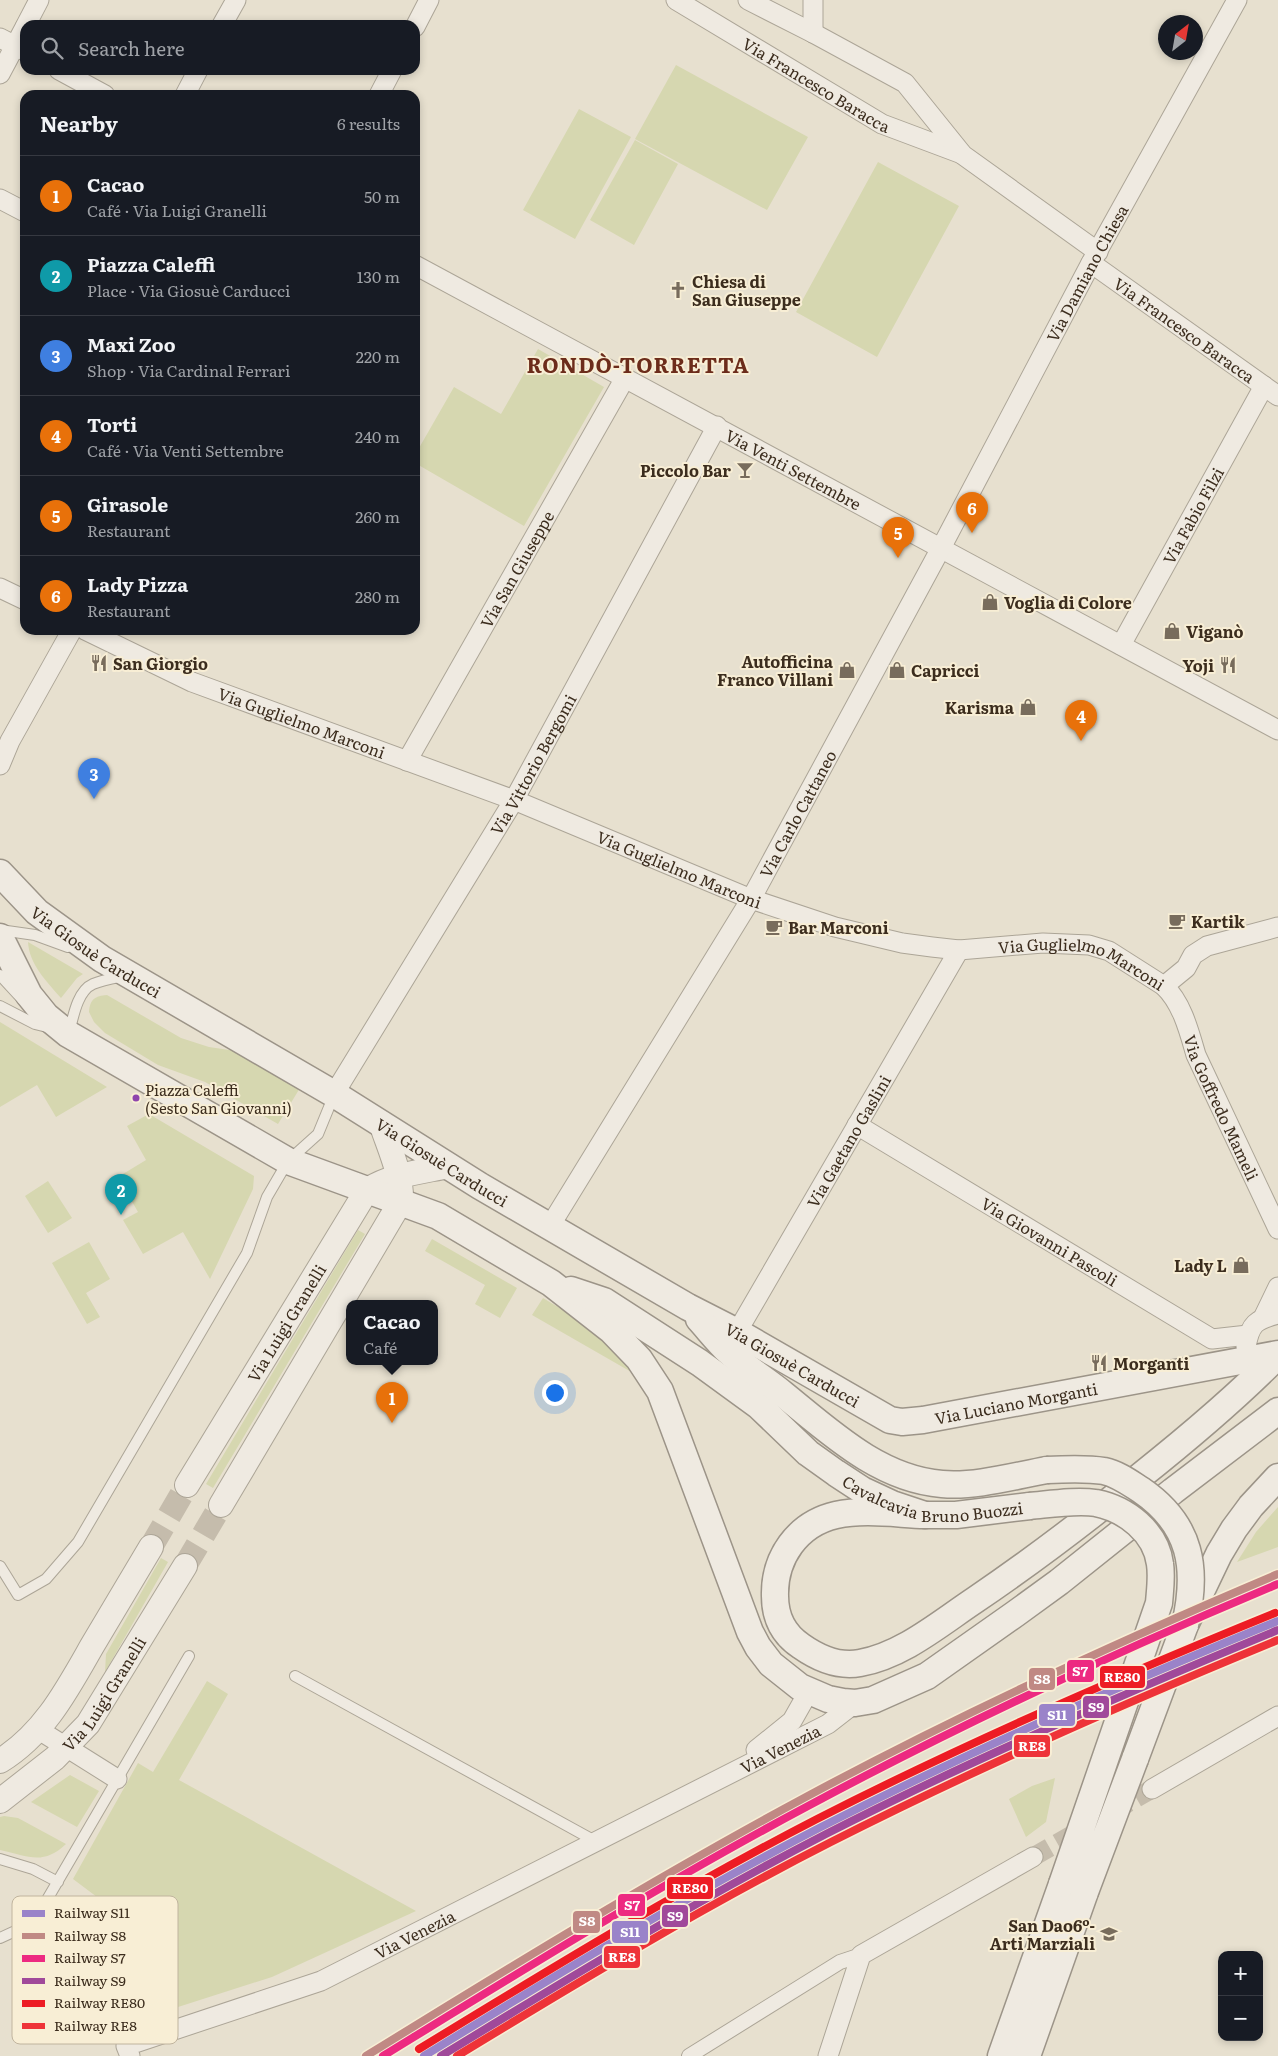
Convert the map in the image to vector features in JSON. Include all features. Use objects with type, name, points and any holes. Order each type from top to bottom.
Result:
[{"type":"main road","name":"Via Giosuè Carducci","points":[[0,874],[37,912],[102,959],[334,1094],[449,1166],[688,1307],[736,1332],[880,1416],[902,1422]]},
{"type":"main road","points":[[0,937],[29,995],[46,1016],[68,1034],[288,1161],[438,1216],[551,1283],[611,1330],[639,1359],[660,1391],[750,1632],[758,1647],[771,1664],[800,1687],[828,1699],[855,1703],[873,1700],[927,1676],[1059,1582],[1173,1491],[1278,1411]]},
{"type":"main road","name":"Cavalcavia Bruno Buozzi","points":[[551,1283],[604,1301],[700,1363],[751,1401],[808,1453],[862,1490],[892,1504],[925,1515],[956,1515],[1030,1506],[1095,1503],[1113,1508],[1130,1516],[1143,1528],[1152,1542],[1160,1562],[1161,1583],[1159,1603],[1074,1888]]},
{"type":"main road","name":"Cavalcavia Bruno Buozzi","points":[[688,1307],[729,1352],[853,1450],[880,1465],[918,1480],[961,1485],[1047,1470],[1093,1470],[1116,1475],[1151,1497],[1170,1518],[1183,1537],[1191,1567],[1190,1602],[1185,1625],[1074,1888]]},
{"type":"main road","points":[[1244,1390],[1247,1347]]},
{"type":"main road","name":"Via Luciano Morganti","points":[[902,1422],[923,1420],[1247,1347],[1278,1355]]},
{"type":"main road","points":[[925,1515],[864,1513],[835,1515],[815,1524],[801,1534],[784,1553],[776,1575],[775,1611],[784,1629],[796,1643],[810,1652],[836,1663],[860,1663],[894,1653],[947,1619],[1056,1543],[1196,1433],[1244,1390],[1278,1355]]},
{"type":"main road","points":[[1185,1625],[1219,1554],[1251,1506],[1278,1477]]},
{"type":"main road","points":[[1001,2056],[1074,1888]]},
{"type":"main road","points":[[1027,2056],[1074,1888]]},
{"type":"street","points":[[29,20],[39,0]]},
{"type":"street","points":[[225,20],[236,0]]},
{"type":"street","points":[[419,20],[429,0]]},
{"type":"street","name":"Via Francesco Baracca","points":[[676,0],[882,124],[963,155]]},
{"type":"street","name":"Via Francesco Baracca","points":[[748,0],[813,32],[904,82],[963,155],[1094,258],[1271,391]]},
{"type":"street","points":[[812,0],[813,32]]},
{"type":"street","name":"Via Damiano Chiesa","points":[[941,548],[1094,258],[1237,0]]},
{"type":"street","points":[[0,74],[13,45]]},
{"type":"street","points":[[68,75],[96,90]]},
{"type":"street","points":[[188,90],[195,75]]},
{"type":"street","points":[[381,90],[389,75]]},
{"type":"street","points":[[0,199],[20,209]]},
{"type":"street","name":"Via Venti Settembre","points":[[420,268],[1278,730]]},
{"type":"street","name":"Via San Giuseppe","points":[[407,761],[625,378]]},
{"type":"street","name":"Via Fabio Filzi","points":[[1121,645],[1271,391]]},
{"type":"street","name":"Via Vittorio Bergomi","points":[[334,1094],[514,800],[716,426]]},
{"type":"street","name":"Via Carlo Cattaneo","points":[[550,1226],[751,899],[941,548]]},
{"type":"street","points":[[0,588],[20,598]]},
{"type":"street","points":[[0,765],[5,744],[81,635]]},
{"type":"street","name":"Via Guglielmo Marconi","points":[[94,635],[192,682],[514,800],[751,899],[835,927],[902,943],[959,950],[1043,943],[1089,945],[1109,951],[1164,986],[1186,968],[1193,955],[1207,946],[1278,927]]},
{"type":"street","name":"Via Gaetano Gaslini","points":[[736,1332],[959,950]]},
{"type":"street","name":"Via Goffredo Mameli","points":[[1164,986],[1171,992],[1187,1024],[1196,1055],[1278,1229]]},
{"type":"street","points":[[221,1505],[401,1201],[399,1175],[381,1123]]},
{"type":"street","name":"Via Giovanni Pascoli","points":[[857,1125],[1212,1339],[1247,1347]]},
{"type":"street","points":[[367,1190],[381,1181],[399,1175],[449,1166]]},
{"type":"street","name":"Via Luigi Granelli","points":[[187,1485],[367,1190]]},
{"type":"street","points":[[1247,1347],[1254,1322],[1270,1316],[1278,1287]]},
{"type":"street","name":"Via Luigi Granelli","points":[[0,1761],[18,1749],[39,1730],[59,1702],[151,1547]]},
{"type":"street","name":"Via Luigi Granelli","points":[[0,1801],[66,1748],[88,1724],[185,1566]]},
{"type":"street","name":"Via Venezia","points":[[701,1787],[773,1738],[792,1721],[809,1691]]},
{"type":"street","name":"Via Venezia","points":[[178,2029],[321,1981],[828,1724],[855,1703]]},
{"type":"street","points":[[1152,1789],[1278,1716]]},
{"type":"street","points":[[39,1730],[117,1779]]},
{"type":"street","points":[[689,2056],[840,1962],[861,1955],[1033,1857]]},
{"type":"street","points":[[828,2056],[861,1955]]},
{"type":"street","name":"Via Venezia","points":[[130,2056],[126,2046],[132,2044]]},
{"type":"lane","points":[[0,930],[35,935],[102,959]]},
{"type":"lane","points":[[68,1034],[78,1004],[86,988],[93,984],[129,974]]},
{"type":"lane","points":[[0,975],[9,987],[36,1013],[68,1034]]},
{"type":"lane","points":[[0,1006],[35,1024],[68,1034]]},
{"type":"lane","points":[[0,1566],[18,1595],[46,1580],[78,1542],[247,1253],[267,1197],[288,1161],[318,1134],[334,1094]]},
{"type":"lane","points":[[50,1896],[189,1656]]},
{"type":"lane","points":[[295,1676],[595,1841]]},
{"type":"lane","points":[[0,1859],[33,1868],[58,1882]]},
{"type":"lane","points":[[0,1938],[12,1934]]},
{"type":"green space","points":[[676,65],[808,137],[767,210],[635,139]]},
{"type":"green space","points":[[579,109],[631,137],[575,239],[523,210]]},
{"type":"green space","points":[[635,140],[678,164],[634,245],[590,220]]},
{"type":"green space","points":[[878,162],[959,206],[877,357],[796,312]]},
{"type":"green space","points":[[538,349],[604,387],[524,526],[420,466],[420,446],[454,387],[501,414]]},
{"type":"green space","points":[[28,942],[83,974],[77,978],[61,998],[35,965]]},
{"type":"green space","points":[[107,995],[181,1038],[209,1047],[236,1051],[300,1088],[278,1124],[205,1082],[158,1065],[105,1033],[94,1022],[89,1012],[94,999]]},
{"type":"green space","points":[[0,1022],[107,1087],[56,1117],[37,1085],[0,1107]]},
{"type":"green space","points":[[149,1114],[254,1176],[253,1189],[210,1279],[183,1232],[143,1254],[123,1220],[138,1212],[118,1177],[146,1160],[127,1126]]},
{"type":"green space","points":[[48,1181],[72,1218],[48,1233],[25,1196]]},
{"type":"green space","points":[[358,1230],[365,1234],[213,1488],[206,1484]]},
{"type":"green space","points":[[432,1239],[517,1288],[500,1318],[475,1304],[485,1285],[425,1251]]},
{"type":"green space","points":[[89,1242],[110,1279],[86,1293],[100,1317],[87,1324],[52,1263]]},
{"type":"green space","points":[[543,1298],[586,1324],[610,1345],[633,1373],[532,1315]]},
{"type":"green space","points":[[1278,1507],[1278,1547],[1237,1562],[1256,1532]]},
{"type":"green space","points":[[161,1558],[168,1562],[105,1672],[106,1654]]},
{"type":"green space","points":[[207,1681],[228,1694],[179,1780],[416,1911],[272,1977],[178,2007],[178,1896],[96,1896],[73,1879],[138,1763],[153,1772]]},
{"type":"green space","points":[[70,1775],[99,1791],[77,1827],[31,1802]]},
{"type":"green space","points":[[1055,1778],[1046,1822],[1026,1837],[1009,1799],[1032,1786]]},
{"type":"green space","points":[[0,1817],[18,1818],[66,1844],[50,1855],[35,1858],[0,1850]]},
{"type":"tunnel","points":[[151,1547],[187,1485]]},
{"type":"tunnel","points":[[185,1566],[221,1505]]},
{"type":"tunnel","points":[[1112,1812],[1152,1789]]},
{"type":"tunnel","points":[[1033,1857],[1084,1828]]},
{"type":"rail line","name":"S8","points":[[366,2056],[638,1891],[748,1828],[862,1767],[1038,1680],[1278,1574]]},
{"type":"rail line","name":"S7","points":[[383,2056],[647,1896],[808,1806],[923,1746],[1040,1689],[1278,1584]]},
{"type":"rail line","name":"RE80","points":[[419,2049],[666,1901],[817,1819],[1044,1711],[1275,1613]]},
{"type":"rail line","name":"S11","points":[[424,2056],[620,1938],[720,1881],[821,1827],[1047,1719],[1278,1621]]},
{"type":"rail line","name":"S9","points":[[441,2056],[679,1914],[881,1806],[1050,1728],[1278,1630]]},
{"type":"rail line","name":"RE8","points":[[457,2056],[689,1918],[831,1842],[1053,1736],[1278,1640]]},
{"type":"place","name":"Chiesa di San Giuseppe","points":[[678,290]]},
{"type":"place","name":"Piccolo Bar","points":[[745,470]]},
{"type":"place","name":"Lady Pizza","points":[[972,533]]},
{"type":"place","name":"Girasole","points":[[898,558]]},
{"type":"place","name":"Voglia di Colore","points":[[990,602]]},
{"type":"place","name":"Viganò","points":[[1172,631]]},
{"type":"place","name":"San Giorgio","points":[[99,663]]},
{"type":"place","name":"Yoji","points":[[1228,665]]},
{"type":"place","name":"Autofficina Franco Villani","points":[[847,670]]},
{"type":"place","name":"Capricci","points":[[897,670]]},
{"type":"place","name":"Karisma","points":[[1028,707]]},
{"type":"place","name":"Torti","points":[[1081,741]]},
{"type":"place","name":"Maxi Zoo","points":[[94,799]]},
{"type":"place","name":"Kartik","points":[[1177,921]]},
{"type":"place","name":"Bar Marconi","points":[[774,927]]},
{"type":"place","name":"Piazza Caleffi (Sesto San Giovanni)","points":[[136,1098]]},
{"type":"place","name":"Piazza Caleffi","points":[[121,1215]]},
{"type":"place","name":"Lady L","points":[[1241,1265]]},
{"type":"place","name":"Morganti","points":[[1099,1363]]},
{"type":"place","name":"Cacao","points":[[392,1423]]},
{"type":"place","name":"San Dao6º- Arti Marziali","points":[[1109,1934]]},
{"type":"district","name":"RONDÒ-TORRETTA","points":[[638,363]]}]
